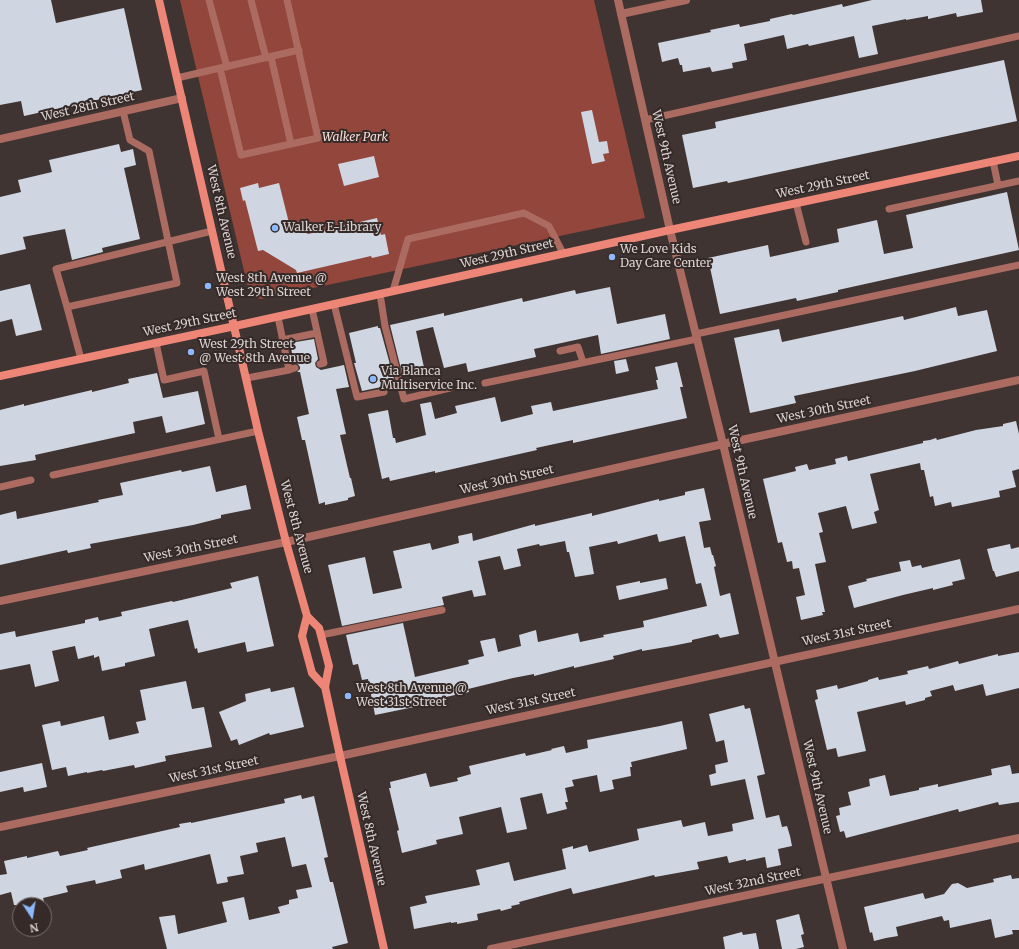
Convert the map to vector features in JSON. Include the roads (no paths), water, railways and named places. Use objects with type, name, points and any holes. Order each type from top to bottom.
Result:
[{"type":"street","name":"West 8th Avenue","points":[[159,0],[258,431],[286,542],[307,616],[319,628],[329,666],[325,687],[384,949]]},
{"type":"street","name":"West 9th Avenue","points":[[618,0],[670,230],[723,444],[843,949]]},
{"type":"street","points":[[622,14],[686,0]]},
{"type":"street","name":"West 28th Street","points":[[0,139],[182,98]]},
{"type":"street","name":"West 29th Street","points":[[0,376],[278,317],[563,253],[1019,156]]},
{"type":"street","name":"West 30th Street","points":[[0,601],[286,542],[723,444],[1019,380]]},
{"type":"street","name":"West 31st Street","points":[[0,828],[1019,609]]},
{"type":"street","name":"West 8th Avenue","points":[[307,616],[302,636],[312,673],[325,687]]},
{"type":"street","name":"West 32nd Street","points":[[491,949],[1019,838]]},
{"type":"lane","points":[[209,0],[241,155],[318,138],[287,0]]},
{"type":"lane","points":[[251,0],[291,144]]},
{"type":"lane","points":[[645,120],[1019,36]]},
{"type":"lane","points":[[177,78],[299,50]]},
{"type":"lane","points":[[66,307],[177,283],[149,151],[130,140],[123,111]]},
{"type":"lane","points":[[993,161],[998,185]]},
{"type":"lane","points":[[889,209],[1019,181]]},
{"type":"lane","points":[[796,203],[806,242]]},
{"type":"lane","points":[[393,291],[408,239],[524,212],[549,226],[563,253]]},
{"type":"lane","points":[[81,359],[56,268],[212,231]]},
{"type":"lane","points":[[485,383],[1019,265]]},
{"type":"lane","points":[[380,294],[385,326],[404,399],[450,388]]},
{"type":"lane","points":[[334,304],[357,397],[384,392]]},
{"type":"lane","points":[[312,309],[319,351],[324,363],[320,364]]},
{"type":"lane","points":[[246,378],[292,369],[290,357],[282,340],[278,317]]},
{"type":"lane","points":[[282,340],[317,333]]},
{"type":"lane","points":[[156,343],[164,380],[204,371],[219,439]]},
{"type":"lane","points":[[560,351],[578,346],[583,362]]},
{"type":"lane","points":[[53,475],[258,431]]},
{"type":"lane","points":[[0,487],[31,480]]},
{"type":"lane","points":[[321,635],[442,610]]},
{"type":"place","name":"Walker E-Library","points":[[275,228]]},
{"type":"place","name":"We Love Kids Day Care Center","points":[[612,257]]},
{"type":"place","name":"West 8th Avenue @ West 29th Street","points":[[208,286]]},
{"type":"place","name":"West 29th Street @ West 8th Avenue","points":[[191,352]]},
{"type":"place","name":"Via Blanca Multiservice Inc.","points":[[373,379]]},
{"type":"place","name":"West 8th Avenue @ West 31st Street","points":[[348,696]]},
{"type":"park label","name":"Walker Park","points":[[355,138]]}]
